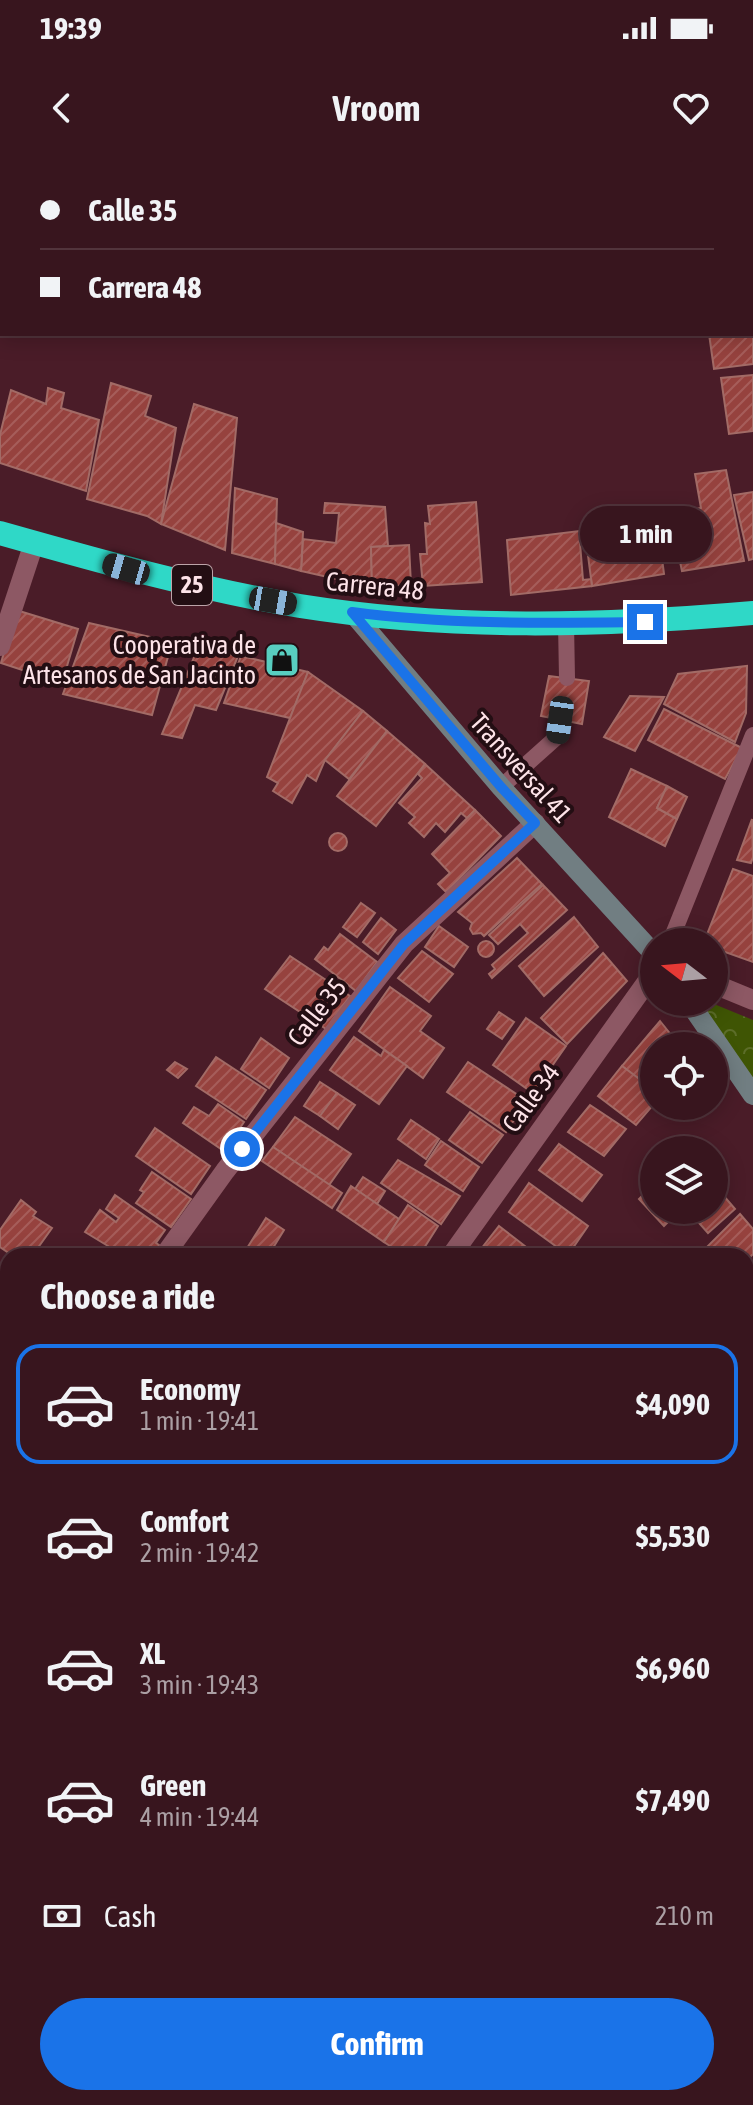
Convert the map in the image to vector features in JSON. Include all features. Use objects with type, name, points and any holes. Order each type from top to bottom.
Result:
[{"type":"highway","name":"Carrera 48","points":[[0,533],[216,591],[394,618],[515,624],[645,622],[753,613]]},
{"type":"street","points":[[0,646],[34,543]]},
{"type":"street","name":"Transversal 41","points":[[352,612],[501,787],[640,939]]},
{"type":"street","name":"Calle 35","points":[[170,1248],[225,1171],[404,944],[535,823]]},
{"type":"street","points":[[728,990],[753,1000]]},
{"type":"street","name":"Calle 34","points":[[457,1248],[640,992]]},
{"type":"street","points":[[699,1016],[753,1095]]},
{"type":"lane","points":[[566,623],[567,678]]},
{"type":"lane","points":[[501,787],[558,736],[560,720]]},
{"type":"lane","points":[[676,928],[753,735]]},
{"type":"green space","points":[[728,1010],[753,1020],[753,1079],[728,1043],[728,1032],[721,1032],[710,1016],[728,1016]]},
{"type":"building","points":[[709,336],[753,336],[753,364],[714,369]]},
{"type":"building","points":[[753,375],[753,431],[729,434],[721,378]]},
{"type":"building","points":[[111,383],[151,396],[145,416],[176,428],[161,524],[147,516],[87,499]]},
{"type":"building","points":[[48,388],[64,393],[61,408],[99,420],[86,491],[0,463],[0,435],[11,390],[46,404]]},
{"type":"building","points":[[194,404],[237,418],[225,550],[161,524]]},
{"type":"building","points":[[726,470],[744,561],[682,571],[670,514],[701,508],[695,474]]},
{"type":"building","points":[[235,488],[277,499],[275,564],[232,553]]},
{"type":"building","points":[[753,492],[753,559],[749,560],[734,495]]},
{"type":"building","points":[[476,502],[482,582],[423,586],[420,554],[427,554],[425,523],[430,524],[428,506]]},
{"type":"building","points":[[325,503],[385,507],[388,546],[371,547],[372,587],[301,571],[303,539],[336,543],[339,513],[324,513]]},
{"type":"building","points":[[276,523],[303,532],[301,571],[275,564]]},
{"type":"building","points":[[658,528],[664,574],[592,586],[586,540]]},
{"type":"building","points":[[579,531],[583,580],[591,579],[592,586],[511,595],[507,540]]},
{"type":"building","points":[[409,545],[411,585],[372,587],[371,547]]},
{"type":"building","points":[[16,610],[78,629],[62,683],[1,663]]},
{"type":"building","points":[[89,623],[172,642],[152,715],[63,694]]},
{"type":"building","points":[[198,648],[238,656],[216,710],[195,705],[182,738],[162,734]]},
{"type":"building","points":[[241,656],[308,672],[290,718],[224,703]]},
{"type":"building","points":[[747,666],[746,713],[735,742],[664,704],[678,674]]},
{"type":"building","points":[[308,672],[363,711],[325,760],[316,781],[307,775],[292,803],[273,791],[278,783],[267,777]]},
{"type":"building","points":[[549,676],[589,681],[582,724],[541,716]]},
{"type":"building","points":[[630,696],[664,697],[635,751],[604,737]]},
{"type":"building","points":[[664,709],[742,748],[725,779],[648,740]]},
{"type":"building","points":[[363,711],[387,731],[349,779],[325,760]]},
{"type":"building","points":[[387,731],[425,764],[376,826],[337,796]]},
{"type":"building","points":[[425,764],[475,810],[467,818],[461,813],[445,832],[436,823],[424,837],[409,823],[415,817],[399,803],[422,778],[418,774]]},
{"type":"building","points":[[631,769],[667,786],[657,808],[677,819],[665,846],[609,817]]},
{"type":"building","points":[[667,786],[687,797],[677,819],[657,808]]},
{"type":"building","points":[[475,810],[501,836],[446,892],[438,884],[450,873],[432,854]]},
{"type":"building","points":[[752,819],[753,857],[751,863],[737,860]]},
{"type":"building","points":[[338,833],[347,842],[338,851],[329,842]]},
{"type":"building","points":[[517,858],[542,884],[484,936],[481,933],[473,934],[470,929],[472,923],[458,912]]},
{"type":"building","points":[[733,869],[753,876],[753,962],[728,953],[728,928],[710,928]]},
{"type":"building","points":[[543,885],[567,910],[492,978],[489,974],[495,969],[492,965],[528,933],[520,924],[498,944],[489,935]]},
{"type":"building","points":[[361,903],[375,913],[357,937],[343,927]]},
{"type":"building","points":[[574,917],[598,947],[544,996],[519,966]]},
{"type":"building","points":[[381,918],[396,930],[378,954],[363,942]]},
{"type":"building","points":[[439,926],[468,947],[454,967],[425,947]]},
{"type":"building","points":[[340,934],[377,962],[356,991],[315,959],[324,947],[328,950]]},
{"type":"building","points":[[483,941],[489,941],[494,949],[492,955],[483,957],[478,952],[478,946]]},
{"type":"building","points":[[422,951],[453,974],[429,1002],[398,978]]},
{"type":"building","points":[[603,953],[627,981],[567,1044],[541,1018]]},
{"type":"building","points":[[290,956],[350,996],[326,1029],[265,989]]},
{"type":"building","points":[[390,987],[431,1016],[420,1031],[444,1048],[423,1078],[359,1031]]},
{"type":"building","points":[[499,1012],[514,1022],[502,1039],[487,1029]]},
{"type":"building","points":[[526,1018],[566,1046],[533,1093],[493,1065]]},
{"type":"building","points":[[660,1021],[669,1032],[651,1032]]},
{"type":"building","points":[[354,1037],[381,1056],[384,1050],[407,1066],[379,1104],[330,1070]]},
{"type":"building","points":[[261,1038],[289,1058],[269,1088],[241,1069]]},
{"type":"building","points":[[640,1045],[640,1080],[622,1066]]},
{"type":"building","points":[[216,1057],[266,1090],[246,1119],[196,1086]]},
{"type":"building","points":[[175,1062],[187,1069],[178,1078],[167,1070]]},
{"type":"building","points":[[468,1062],[527,1101],[506,1132],[447,1092]]},
{"type":"building","points":[[622,1066],[640,1080],[640,1120],[636,1125],[598,1096]]},
{"type":"building","points":[[320,1082],[337,1093],[320,1116],[304,1106]]},
{"type":"building","points":[[337,1093],[355,1105],[338,1129],[320,1116]]},
{"type":"building","points":[[218,1104],[244,1122],[224,1151],[183,1123],[194,1107],[209,1116]]},
{"type":"building","points":[[590,1105],[626,1129],[604,1156],[568,1132]]},
{"type":"building","points":[[470,1112],[503,1135],[482,1163],[449,1140]]},
{"type":"building","points":[[295,1117],[351,1154],[329,1185],[273,1147]]},
{"type":"building","points":[[411,1120],[439,1139],[426,1159],[398,1139]]},
{"type":"building","points":[[155,1128],[210,1166],[191,1194],[136,1156]]},
{"type":"building","points":[[441,1141],[479,1167],[463,1191],[425,1165]]},
{"type":"building","points":[[559,1144],[602,1175],[582,1201],[539,1170]]},
{"type":"building","points":[[273,1147],[342,1193],[332,1208],[262,1161]]},
{"type":"building","points":[[398,1160],[460,1196],[441,1224],[381,1183]]},
{"type":"building","points":[[152,1172],[191,1199],[171,1227],[136,1203],[144,1192],[140,1190]]},
{"type":"building","points":[[363,1177],[385,1191],[377,1204],[355,1189]]},
{"type":"building","points":[[529,1183],[588,1226],[573,1248],[558,1248],[509,1212]]},
{"type":"building","points":[[351,1186],[399,1219],[384,1242],[337,1210]]},
{"type":"building","points":[[115,1195],[165,1230],[156,1243],[159,1245],[157,1248],[107,1248],[85,1232],[100,1210],[116,1222],[119,1218],[106,1209]]},
{"type":"building","points":[[21,1200],[36,1212],[33,1216],[52,1228],[38,1248],[1,1248],[0,1230]]},
{"type":"building","points":[[728,1201],[735,1209],[728,1215]]},
{"type":"building","points":[[408,1205],[438,1226],[424,1248],[393,1248],[384,1242]]},
{"type":"building","points":[[740,1214],[753,1229],[753,1248],[706,1248]]},
{"type":"building","points":[[266,1218],[284,1230],[273,1248],[247,1248]]},
{"type":"building","points":[[700,1224],[718,1224],[708,1233]]},
{"type":"building","points":[[499,1226],[528,1248],[482,1248]]},
{"type":"place","name":"Cooperativa de Artesanos de San Jacinto","points":[[282,660]]},
{"type":"route","points":[[242,1149],[404,944],[535,823],[352,612],[394,618],[515,624],[645,622]]}]
